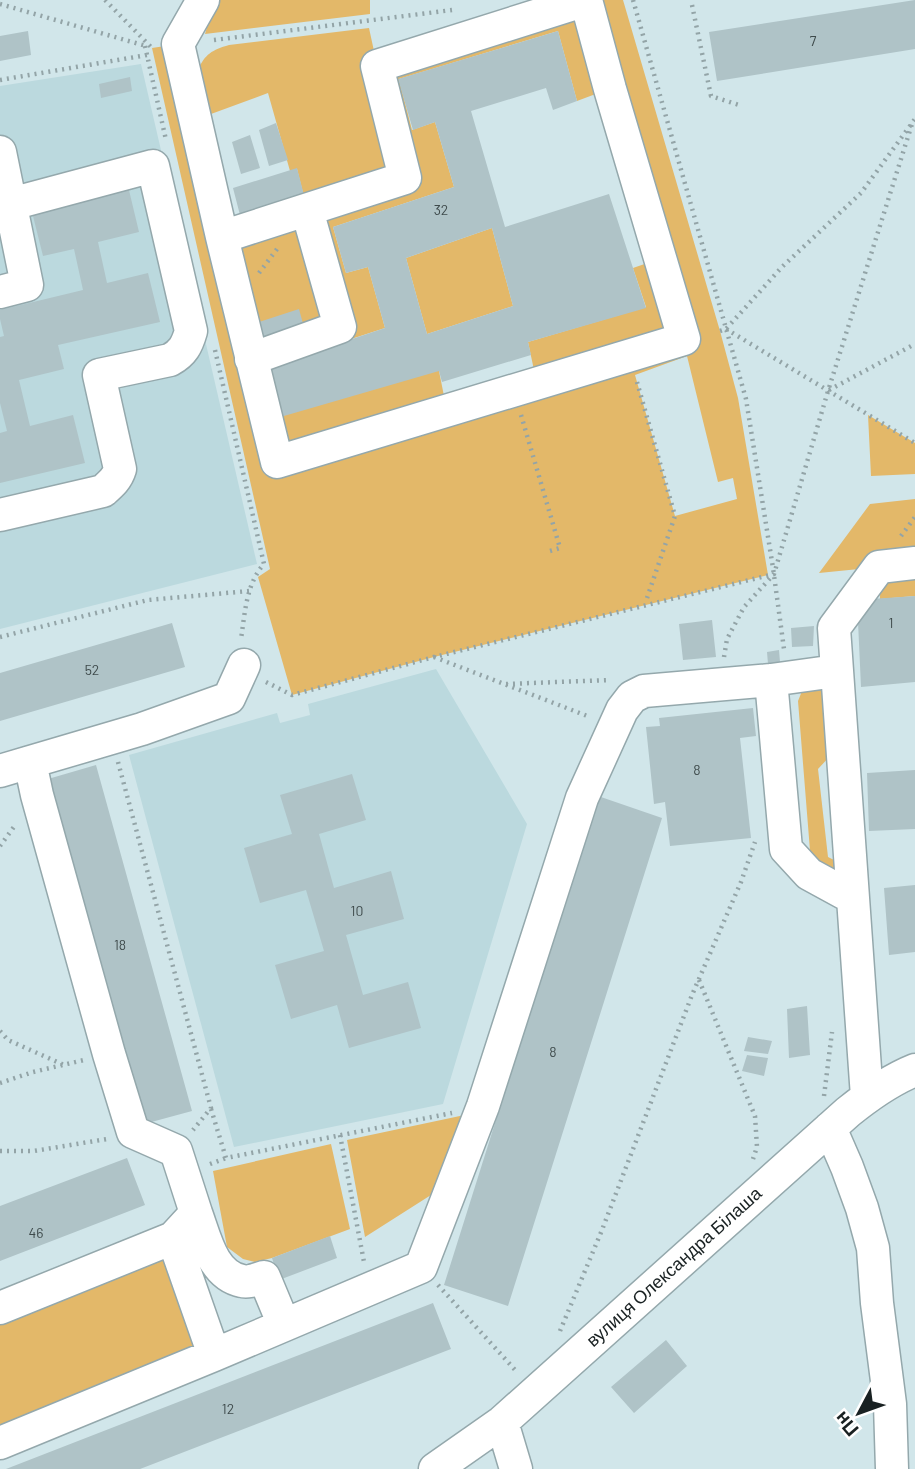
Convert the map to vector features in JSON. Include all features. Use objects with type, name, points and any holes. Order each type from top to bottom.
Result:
[{"type":"street","points":[[203,0],[178,44],[222,237],[237,302],[277,462],[684,340],[586,0],[377,66],[405,178],[222,237]]},
{"type":"street","points":[[0,152],[27,285],[0,292]]},
{"type":"street","points":[[0,515],[103,491],[110,485],[120,470],[99,375],[170,360],[185,349],[191,331],[153,166],[11,204]]},
{"type":"street","points":[[251,359],[340,327],[307,210]]},
{"type":"street","points":[[867,1097],[834,628],[879,567],[915,563]]},
{"type":"street","points":[[0,771],[142,729],[229,698],[244,666]]},
{"type":"street","points":[[0,1443],[422,1266],[483,1106],[582,798],[622,710],[632,697],[644,691],[836,671]]},
{"type":"street","points":[[779,679],[786,849],[809,874],[853,898]]},
{"type":"street","points":[[30,762],[109,1054],[133,1132],[176,1151],[210,1250],[222,1272],[243,1282],[264,1277],[284,1325]]},
{"type":"street","points":[[863,1048],[873,1065],[881,1070],[911,1072]]},
{"type":"street","name":"вулиця Олександра Білаша","points":[[435,1469],[502,1422],[827,1113],[867,1097],[898,1076],[911,1072]]},
{"type":"street","points":[[827,1113],[873,1248],[890,1404],[892,1469]]},
{"type":"street","points":[[0,1308],[173,1238],[196,1213]]},
{"type":"street","points":[[173,1238],[214,1355]]},
{"type":"street","points":[[502,1422],[516,1469]]},
{"type":"path","points":[[0,4],[152,48],[104,0]]},
{"type":"path","points":[[634,0],[723,330],[746,399],[774,574],[779,679]]},
{"type":"path","points":[[692,5],[711,96],[739,104]]},
{"type":"path","points":[[178,44],[464,9]]},
{"type":"path","points":[[0,80],[147,55]]},
{"type":"path","points":[[723,330],[782,267],[861,193],[913,122]]},
{"type":"path","points":[[723,660],[727,639],[744,607],[774,574],[828,391],[913,122]]},
{"type":"path","points":[[237,302],[307,210]]},
{"type":"path","points":[[723,330],[915,443]]},
{"type":"path","points":[[828,391],[915,344]]},
{"type":"path","points":[[634,374],[675,516],[647,598]]},
{"type":"path","points":[[519,407],[560,548],[550,551]]},
{"type":"path","points":[[614,726],[433,657],[774,574]]},
{"type":"path","points":[[0,636],[148,600],[249,591]]},
{"type":"path","points":[[504,684],[623,680]]},
{"type":"path","points":[[112,738],[226,1158],[483,1106]]},
{"type":"path","points":[[557,1338],[757,837]]},
{"type":"path","points":[[698,980],[755,1116],[757,1147],[749,1168]]},
{"type":"path","points":[[827,1113],[834,1021]]},
{"type":"path","points":[[0,1031],[8,1040],[64,1065]]},
{"type":"path","points":[[0,1083],[33,1072],[109,1054]]},
{"type":"path","points":[[176,1151],[211,1108]]},
{"type":"path","points":[[340,1135],[369,1289]]},
{"type":"path","points":[[0,1151],[34,1151],[111,1138]]},
{"type":"path","points":[[422,1266],[535,1392]]},
{"type":"shaded area","points":[[215,0],[370,0],[370,14],[205,34]]},
{"type":"shaded area","points":[[586,0],[623,0],[738,398],[768,575],[434,657],[292,695],[258,577],[270,569],[152,48],[178,44],[222,236],[307,209],[297,169],[290,171],[268,93],[211,114],[198,70],[206,56],[229,45],[369,28],[377,65]],"holes":[[[558,31],[577,101],[609,89],[659,259],[633,268],[646,307],[528,342],[537,384],[447,411],[439,371],[265,367],[385,328],[368,267],[346,273],[333,227],[454,187],[435,122],[412,130],[399,79]],[[687,356],[718,482],[733,478],[737,499],[675,516],[635,375]]]},
{"type":"shaded area","points":[[141,64],[257,564],[0,629],[0,86]]},
{"type":"shaded area","points":[[492,228],[513,306],[427,334],[406,258]]},
{"type":"shaded area","points":[[868,415],[915,443],[915,474],[871,476]]},
{"type":"shaded area","points":[[915,499],[915,596],[880,599],[879,567],[819,573],[870,504]]},
{"type":"shaded area","points":[[436,669],[527,824],[443,1104],[234,1147],[129,755],[277,713],[280,723],[310,715],[308,704]]},
{"type":"shaded area","points":[[819,687],[824,690],[832,754],[818,769],[828,857],[842,864],[836,873],[811,863],[798,701],[802,691]]},
{"type":"shaded area","points":[[474,1113],[442,1188],[365,1237],[347,1140]]},
{"type":"shaded area","points":[[331,1144],[350,1229],[255,1262],[243,1259],[227,1247],[213,1171]]},
{"type":"shaded area","points":[[173,1238],[214,1355],[0,1443],[0,1308]]},
{"type":"building","points":[[915,0],[915,49],[717,81],[709,32]]},
{"type":"building","points":[[28,31],[31,55],[0,61],[0,36]]},
{"type":"building","points":[[558,31],[577,101],[553,110],[546,88],[471,111],[505,227],[609,194],[646,308],[528,342],[531,355],[442,382],[439,371],[277,418],[265,368],[385,328],[368,267],[346,273],[333,227],[454,187],[435,122],[413,130],[398,79]],"holes":[[[492,228],[513,306],[427,334],[406,258]]]},
{"type":"building","points":[[130,77],[132,91],[101,98],[99,84]]},
{"type":"building","points":[[276,123],[288,160],[269,166],[259,130]]},
{"type":"building","points":[[250,135],[260,168],[241,174],[232,142]]},
{"type":"building","points":[[297,168],[304,195],[240,215],[233,188]]},
{"type":"building","points":[[128,186],[139,232],[98,242],[107,283],[148,273],[160,322],[58,345],[64,369],[19,380],[30,426],[73,415],[85,463],[0,483],[0,433],[7,431],[0,403],[0,337],[4,336],[0,310],[83,290],[74,249],[43,256],[31,208]]},
{"type":"building","points":[[299,309],[305,331],[265,344],[259,322]]},
{"type":"building","points":[[915,596],[915,682],[861,687],[857,600]]},
{"type":"building","points":[[712,620],[716,657],[683,660],[679,624]]},
{"type":"building","points":[[172,623],[185,667],[0,721],[0,673]]},
{"type":"building","points":[[814,626],[813,646],[792,647],[791,628]]},
{"type":"building","points":[[779,650],[780,662],[768,664],[767,652]]},
{"type":"building","points":[[753,708],[756,736],[740,738],[751,838],[670,846],[665,802],[654,804],[646,727],[660,726],[659,718]]},
{"type":"building","points":[[96,765],[192,1111],[144,1124],[48,779]]},
{"type":"building","points":[[915,770],[915,829],[869,831],[867,773]]},
{"type":"building","points":[[352,774],[366,820],[319,834],[334,888],[391,871],[404,919],[346,935],[363,995],[408,982],[421,1028],[349,1048],[337,1005],[291,1019],[275,965],[324,951],[306,890],[260,903],[244,848],[292,834],[280,795]]},
{"type":"building","points":[[598,796],[662,818],[508,1306],[444,1285]]},
{"type":"building","points":[[915,885],[915,952],[889,955],[884,888]]},
{"type":"building","points":[[807,1006],[810,1055],[789,1058],[787,1009]]},
{"type":"building","points":[[748,1037],[772,1041],[768,1054],[744,1051]]},
{"type":"building","points":[[747,1055],[768,1058],[764,1076],[742,1071]]},
{"type":"building","points":[[127,1158],[145,1205],[0,1261],[0,1206]]},
{"type":"building","points":[[330,1236],[337,1258],[279,1280],[272,1258]]},
{"type":"building","points":[[433,1303],[451,1349],[140,1469],[6,1469]]},
{"type":"building","points":[[666,1340],[687,1366],[634,1413],[611,1387]]}]
